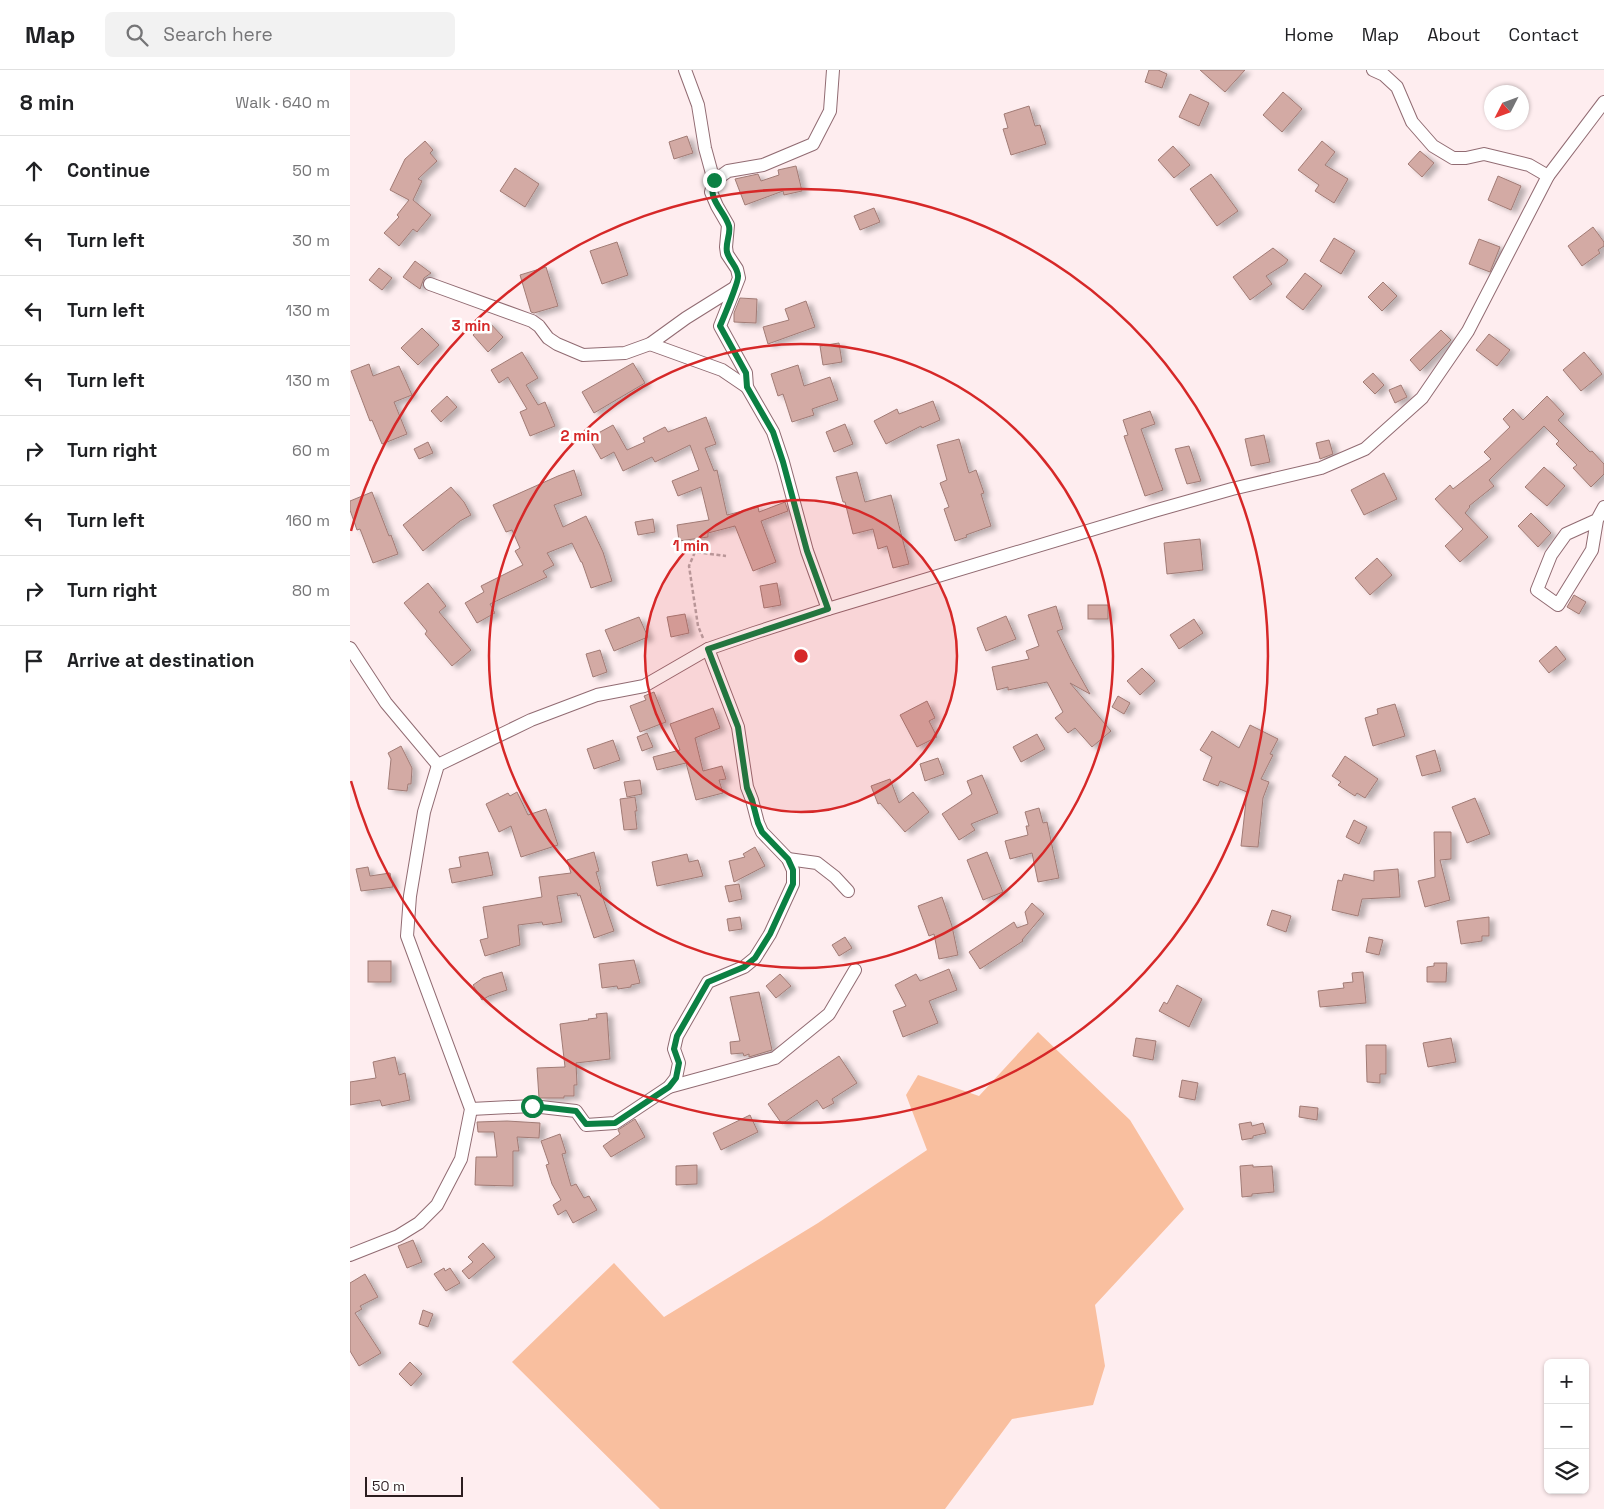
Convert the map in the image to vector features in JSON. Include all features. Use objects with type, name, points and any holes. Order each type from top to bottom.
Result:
[{"type":"street","points":[[685,70],[698,106],[705,148],[714,180],[711,192],[728,225],[727,254],[737,269],[739,278],[720,326],[746,373],[747,387]]},
{"type":"street","points":[[714,180],[728,171],[764,165],[813,144],[830,111],[833,70]]},
{"type":"street","points":[[1373,70],[1384,75],[1397,87],[1412,122],[1433,146],[1454,158],[1466,158],[1484,154],[1529,165],[1548,176]]},
{"type":"street","points":[[350,1254],[398,1236],[419,1223],[437,1205],[461,1159],[471,1108],[407,936],[410,896],[424,812],[438,765],[539,716],[597,695],[644,686],[708,649],[828,609],[1154,511],[1232,489],[1321,468],[1365,449],[1422,398],[1468,331],[1548,176],[1603,105]]},
{"type":"street","points":[[430,284],[532,321],[539,326],[548,338],[557,344],[583,355],[625,353],[650,344],[686,318],[734,288]]},
{"type":"street","points":[[650,344],[722,370],[747,387],[773,432],[807,551],[828,609]]},
{"type":"street","points":[[1597,520],[1566,534],[1550,556],[1537,590],[1558,605],[1592,550],[1597,520],[1604,507]]},
{"type":"street","points":[[350,648],[386,703],[438,765]]},
{"type":"street","points":[[471,1108],[532,1106],[576,1111],[586,1124],[615,1123],[669,1087],[676,1078],[679,1063],[674,1049],[677,1036],[708,982],[744,967],[755,958],[770,934],[793,884],[793,870],[788,859],[762,832],[758,823],[747,788],[738,727],[708,649]]},
{"type":"street","points":[[788,859],[817,863],[835,877],[848,891]]},
{"type":"street","points":[[669,1087],[776,1058],[828,1014],[855,970]]},
{"type":"path","points":[[708,649],[698,626],[689,566],[695,552],[726,556]]},
{"type":"shaded area","points":[[1038,1032],[1130,1120],[1184,1209],[1095,1305],[1105,1366],[1093,1405],[1012,1419],[945,1509],[660,1509],[512,1362],[614,1263],[664,1317],[818,1223],[927,1150],[906,1095],[918,1075],[979,1096]]},
{"type":"building","points":[[1149,70],[1158,70],[1167,74],[1162,88],[1145,82]]},
{"type":"building","points":[[1200,70],[1245,70],[1225,92]]},
{"type":"building","points":[[1283,92],[1302,109],[1282,132],[1263,115]]},
{"type":"building","points":[[1190,94],[1209,103],[1199,126],[1179,117]]},
{"type":"building","points":[[1029,106],[1035,126],[1040,125],[1046,144],[1011,155],[1003,129],[1008,128],[1004,114]]},
{"type":"building","points":[[687,136],[693,153],[674,159],[669,142]]},
{"type":"building","points":[[425,141],[433,150],[430,153],[437,161],[418,179],[422,181],[413,200],[431,215],[417,232],[413,229],[399,246],[384,233],[399,217],[397,215],[409,200],[390,190],[405,159]]},
{"type":"building","points":[[1322,141],[1335,152],[1325,165],[1348,179],[1334,203],[1315,191],[1319,185],[1298,170]]},
{"type":"building","points":[[1173,146],[1190,165],[1174,178],[1158,160]]},
{"type":"building","points":[[1420,151],[1434,163],[1422,177],[1408,164]]},
{"type":"building","points":[[796,166],[802,191],[784,195],[783,191],[745,205],[735,179],[758,174],[761,181],[779,175],[778,170]]},
{"type":"building","points":[[515,168],[539,184],[525,207],[500,191]]},
{"type":"building","points":[[1211,174],[1238,211],[1217,226],[1190,189]]},
{"type":"building","points":[[1498,176],[1521,186],[1511,210],[1488,200]]},
{"type":"building","points":[[874,208],[880,222],[860,230],[854,216]]},
{"type":"building","points":[[1593,227],[1604,242],[1604,246],[1598,250],[1600,253],[1582,266],[1568,246]]},
{"type":"building","points":[[1334,238],[1355,251],[1341,274],[1320,261]]},
{"type":"building","points":[[1479,239],[1500,247],[1490,272],[1469,264]]},
{"type":"building","points":[[617,242],[628,275],[602,284],[590,251]]},
{"type":"building","points":[[1273,248],[1288,260],[1266,276],[1272,284],[1250,300],[1233,277]]},
{"type":"building","points":[[415,261],[431,273],[424,278],[420,289],[403,277]]},
{"type":"building","points":[[546,267],[558,306],[534,313],[531,312],[520,275]]},
{"type":"building","points":[[379,268],[392,278],[382,290],[369,280]]},
{"type":"building","points":[[1305,273],[1322,286],[1303,310],[1286,297]]},
{"type":"building","points":[[1383,282],[1397,296],[1382,311],[1368,297]]},
{"type":"building","points":[[740,298],[757,299],[756,323],[734,322],[734,313]]},
{"type":"building","points":[[806,301],[815,327],[768,344],[763,327],[789,320],[785,309]]},
{"type":"building","points":[[488,321],[503,337],[488,352],[473,335]]},
{"type":"building","points":[[422,328],[439,345],[418,365],[401,348]]},
{"type":"building","points":[[1441,330],[1451,340],[1420,371],[1410,360]]},
{"type":"building","points":[[1489,334],[1510,350],[1497,366],[1476,350]]},
{"type":"building","points":[[839,343],[842,362],[823,365],[820,346]]},
{"type":"building","points":[[522,352],[538,378],[526,385],[538,405],[545,402],[555,426],[530,436],[520,412],[527,409],[508,377],[499,383],[491,370]]},
{"type":"building","points":[[1584,352],[1602,374],[1581,391],[1563,370]]},
{"type":"building","points":[[633,363],[645,383],[594,413],[582,392]]},
{"type":"building","points":[[369,364],[373,376],[399,366],[412,395],[394,402],[407,434],[382,444],[372,420],[370,421],[351,371]]},
{"type":"building","points":[[798,365],[804,386],[830,377],[838,400],[812,409],[814,415],[792,422],[783,394],[778,396],[771,374]]},
{"type":"building","points":[[1373,373],[1384,385],[1375,394],[1363,382]]},
{"type":"building","points":[[1401,385],[1407,397],[1395,403],[1389,390]]},
{"type":"building","points":[[447,396],[457,407],[441,422],[431,411]]},
{"type":"building","points":[[1547,396],[1564,414],[1558,420],[1604,464],[1604,474],[1591,487],[1573,468],[1577,465],[1556,444],[1559,441],[1544,426],[1489,480],[1494,486],[1469,506],[1465,513],[1488,537],[1460,562],[1445,546],[1463,529],[1435,499],[1450,485],[1453,489],[1491,459],[1484,452],[1510,427],[1503,419],[1513,409],[1523,420]]},
{"type":"building","points":[[933,401],[940,420],[922,428],[921,426],[886,444],[874,421],[897,409],[899,414]]},
{"type":"building","points":[[1150,411],[1155,424],[1141,429],[1163,490],[1145,496],[1124,436],[1128,435],[1123,420]]},
{"type":"building","points":[[706,417],[716,444],[705,448],[714,471],[717,470],[727,515],[758,507],[759,512],[785,502],[788,511],[761,521],[776,562],[753,571],[735,526],[708,533],[708,537],[679,541],[677,525],[709,520],[701,487],[678,496],[672,481],[699,470],[690,445],[655,462],[652,457],[623,471],[614,452],[601,459],[589,438],[613,425],[627,450],[645,442],[643,438],[665,427],[668,432]]},
{"type":"building","points":[[845,424],[853,444],[834,452],[826,432]]},
{"type":"building","points":[[1264,435],[1270,462],[1251,466],[1245,439]]},
{"type":"building","points":[[959,439],[969,473],[976,470],[984,493],[981,494],[991,526],[955,541],[944,509],[949,507],[940,483],[947,480],[937,445]]},
{"type":"building","points":[[1329,440],[1333,454],[1320,459],[1316,443]]},
{"type":"building","points":[[428,442],[433,453],[419,459],[414,449]]},
{"type":"building","points":[[1189,446],[1201,481],[1187,484],[1175,449]]},
{"type":"building","points":[[1544,467],[1565,486],[1547,506],[1525,487]]},
{"type":"building","points":[[574,470],[582,495],[554,505],[563,527],[586,516],[603,552],[612,581],[591,588],[582,562],[572,543],[547,553],[554,565],[543,571],[547,577],[490,604],[495,613],[477,623],[465,603],[484,592],[481,586],[523,565],[515,551],[520,548],[512,530],[506,532],[493,505]]},
{"type":"building","points":[[857,472],[865,502],[891,495],[909,564],[893,568],[887,546],[878,549],[873,529],[853,534],[836,477]]},
{"type":"building","points":[[1384,473],[1397,499],[1364,515],[1351,490]]},
{"type":"building","points":[[451,487],[464,502],[471,515],[460,521],[423,551],[403,525]]},
{"type":"building","points":[[372,492],[398,554],[373,563],[360,529],[357,530],[350,510],[350,501]]},
{"type":"building","points":[[1531,513],[1551,533],[1538,547],[1518,526]]},
{"type":"building","points":[[653,519],[655,532],[638,535],[635,522]]},
{"type":"building","points":[[1200,539],[1203,570],[1167,574],[1164,543]]},
{"type":"building","points":[[1377,558],[1392,575],[1370,595],[1355,578]]},
{"type":"building","points":[[428,583],[446,606],[439,612],[471,650],[452,666],[425,634],[427,631],[404,603]]},
{"type":"building","points":[[777,583],[781,605],[764,608],[760,586]]},
{"type":"building","points":[[1574,595],[1586,602],[1579,614],[1567,607]]},
{"type":"building","points":[[1088,605],[1108,605],[1108,619],[1088,619]]},
{"type":"building","points":[[1056,606],[1063,629],[1057,631],[1090,694],[1070,683],[1111,731],[1092,747],[1075,728],[1068,733],[1055,718],[1063,712],[1047,682],[1008,690],[1008,687],[997,690],[992,667],[1029,659],[1026,651],[1039,646],[1028,615]]},
{"type":"building","points":[[685,614],[689,633],[671,637],[667,617]]},
{"type":"building","points":[[1006,616],[1016,639],[986,651],[977,628]]},
{"type":"building","points":[[639,617],[648,637],[614,651],[605,630]]},
{"type":"building","points":[[1194,619],[1203,633],[1179,649],[1170,635]]},
{"type":"building","points":[[1556,646],[1566,659],[1549,673],[1539,661]]},
{"type":"building","points":[[600,650],[607,672],[593,677],[586,654]]},
{"type":"building","points":[[1142,668],[1155,681],[1140,695],[1127,681]]},
{"type":"building","points":[[654,692],[666,722],[640,732],[630,706],[646,700],[644,696]]},
{"type":"building","points":[[1118,696],[1130,703],[1124,714],[1112,707]]},
{"type":"building","points":[[927,701],[935,718],[929,721],[937,737],[917,747],[900,715]]},
{"type":"building","points":[[1395,704],[1405,736],[1373,746],[1365,718],[1378,714],[1377,709]]},
{"type":"building","points":[[713,708],[720,728],[695,738],[703,771],[722,766],[726,779],[719,780],[723,793],[696,800],[686,763],[657,770],[653,757],[680,750],[670,724]]},
{"type":"building","points":[[1250,725],[1278,739],[1270,754],[1273,755],[1261,779],[1269,782],[1263,798],[1258,847],[1241,846],[1247,792],[1220,781],[1218,786],[1203,780],[1212,757],[1200,750],[1212,731],[1239,748]]},
{"type":"building","points":[[647,733],[653,747],[642,751],[637,737]]},
{"type":"building","points":[[1037,734],[1045,749],[1021,762],[1013,747]]},
{"type":"building","points":[[613,740],[620,760],[594,769],[587,749]]},
{"type":"building","points":[[401,746],[412,768],[411,784],[408,784],[407,791],[388,789],[391,759],[388,753]]},
{"type":"building","points":[[1435,750],[1441,771],[1422,776],[1416,756]]},
{"type":"building","points":[[1345,756],[1378,779],[1365,798],[1357,793],[1355,796],[1338,785],[1341,782],[1332,776]]},
{"type":"building","points":[[938,758],[944,774],[925,781],[920,764]]},
{"type":"building","points":[[982,775],[998,813],[971,824],[975,830],[959,840],[942,814],[972,794],[967,781]]},
{"type":"building","points":[[890,779],[899,803],[913,792],[929,812],[905,832],[880,803],[878,804],[871,786]]},
{"type":"building","points":[[640,780],[642,794],[627,797],[624,782]]},
{"type":"building","points":[[517,792],[528,815],[546,809],[558,845],[521,857],[511,826],[499,832],[486,804],[508,793],[510,796]]},
{"type":"building","points":[[635,797],[637,829],[624,830],[620,799]]},
{"type":"building","points":[[1475,798],[1490,834],[1467,843],[1452,807]]},
{"type":"building","points":[[1039,808],[1043,823],[1047,822],[1059,878],[1038,882],[1032,853],[1010,859],[1005,841],[1028,835],[1026,826],[1029,826],[1025,812]]},
{"type":"building","points":[[1354,820],[1367,827],[1359,844],[1346,837]]},
{"type":"building","points":[[1434,832],[1451,832],[1451,859],[1440,860],[1450,900],[1425,907],[1418,881],[1435,877]]},
{"type":"building","points":[[755,847],[765,866],[734,882],[729,861],[745,857],[743,854]]},
{"type":"building","points":[[488,852],[493,875],[452,883],[449,869],[461,867],[459,857]]},
{"type":"building","points":[[594,852],[599,871],[596,872],[600,889],[614,931],[594,938],[580,895],[578,896],[577,893],[557,896],[562,922],[543,925],[542,922],[518,925],[520,945],[485,956],[480,940],[488,938],[483,907],[542,897],[539,877],[571,873],[567,860]]},
{"type":"building","points":[[987,852],[1003,892],[983,900],[967,860]]},
{"type":"building","points":[[687,854],[689,862],[698,860],[703,876],[657,886],[652,862]]},
{"type":"building","points":[[368,867],[370,876],[390,873],[393,887],[361,891],[356,869]]},
{"type":"building","points":[[1398,869],[1400,897],[1362,899],[1358,916],[1332,910],[1338,880],[1342,881],[1344,874],[1374,881],[1374,871]]},
{"type":"building","points":[[739,884],[742,899],[729,902],[725,886]]},
{"type":"building","points":[[942,897],[952,926],[958,955],[939,959],[934,934],[929,936],[918,906]]},
{"type":"building","points":[[1032,903],[1044,914],[1023,941],[980,969],[969,952],[1014,922],[1017,928],[1028,924],[1025,912]]},
{"type":"building","points":[[1272,910],[1291,916],[1286,932],[1267,925]]},
{"type":"building","points":[[740,917],[742,929],[729,931],[727,919]]},
{"type":"building","points":[[1489,917],[1489,936],[1482,936],[1482,941],[1461,944],[1457,921]]},
{"type":"building","points":[[845,937],[852,948],[839,956],[832,945]]},
{"type":"building","points":[[1369,937],[1383,940],[1379,955],[1366,952]]},
{"type":"building","points":[[634,960],[640,983],[618,989],[617,986],[602,988],[599,964]]},
{"type":"building","points":[[368,961],[391,961],[391,982],[368,982]]},
{"type":"building","points":[[1434,963],[1447,963],[1446,982],[1427,982],[1427,967],[1434,966]]},
{"type":"building","points":[[949,969],[957,990],[929,1001],[938,1023],[903,1037],[893,1011],[906,1006],[895,985],[916,974],[920,981]]},
{"type":"building","points":[[502,972],[507,990],[482,1000],[473,985],[483,978]]},
{"type":"building","points":[[1363,972],[1366,1003],[1320,1007],[1318,991],[1344,988],[1343,983],[1353,982],[1352,973]]},
{"type":"building","points":[[780,974],[791,986],[776,998],[766,986]]},
{"type":"building","points":[[1177,985],[1202,999],[1189,1027],[1159,1011],[1164,1002],[1167,1004]]},
{"type":"building","points":[[759,992],[772,1050],[749,1057],[749,1054],[744,1056],[743,1053],[731,1054],[730,1042],[740,1041],[730,997]]},
{"type":"building","points":[[607,1013],[610,1059],[576,1063],[577,1085],[574,1085],[574,1096],[539,1098],[537,1068],[565,1067],[560,1024],[589,1020],[597,1018],[596,1014]]},
{"type":"building","points":[[1136,1038],[1156,1041],[1153,1060],[1133,1056]]},
{"type":"building","points":[[1451,1038],[1456,1062],[1428,1067],[1423,1043]]},
{"type":"building","points":[[1366,1045],[1386,1045],[1386,1074],[1380,1074],[1380,1083],[1367,1082]]},
{"type":"building","points":[[839,1056],[857,1083],[832,1099],[834,1103],[823,1109],[817,1100],[782,1124],[768,1104]]},
{"type":"building","points":[[395,1057],[399,1075],[405,1073],[410,1100],[382,1106],[380,1100],[350,1105],[350,1082],[376,1078],[373,1062]]},
{"type":"building","points":[[1182,1080],[1198,1083],[1195,1100],[1179,1097]]},
{"type":"building","points":[[1300,1106],[1318,1108],[1317,1120],[1299,1117]]},
{"type":"building","points":[[750,1115],[758,1132],[721,1150],[713,1133]]},
{"type":"building","points":[[635,1119],[645,1137],[611,1157],[603,1146],[620,1134],[618,1130]]},
{"type":"building","points":[[477,1122],[540,1123],[539,1138],[517,1137],[519,1151],[513,1151],[513,1186],[475,1185],[476,1157],[497,1157],[494,1132],[478,1132]]},
{"type":"building","points":[[1251,1122],[1252,1126],[1263,1123],[1266,1133],[1242,1140],[1239,1124]]},
{"type":"building","points":[[560,1134],[566,1153],[562,1154],[571,1186],[576,1184],[584,1198],[589,1196],[597,1210],[573,1223],[566,1210],[558,1215],[553,1205],[561,1200],[552,1184],[546,1165],[549,1164],[541,1141]]},
{"type":"building","points":[[697,1165],[697,1184],[676,1185],[676,1166]]},
{"type":"building","points":[[1253,1165],[1253,1167],[1272,1166],[1274,1192],[1242,1197],[1240,1166]]},
{"type":"building","points":[[413,1240],[422,1262],[407,1268],[398,1246]]},
{"type":"building","points":[[483,1243],[495,1257],[469,1279],[462,1271],[473,1262],[468,1257]]},
{"type":"building","points":[[444,1268],[445,1271],[450,1268],[460,1283],[446,1291],[434,1274]]},
{"type":"building","points":[[365,1274],[378,1297],[360,1306],[362,1309],[355,1313],[381,1353],[359,1366],[350,1351],[350,1283]]},
{"type":"building","points":[[423,1310],[433,1314],[428,1327],[419,1324]]},
{"type":"building","points":[[410,1362],[422,1374],[411,1386],[399,1374]]},
{"type":"route","points":[[532,1106],[576,1111],[586,1124],[615,1123],[669,1087],[676,1078],[679,1063],[674,1049],[677,1036],[708,982],[744,967],[755,958],[765,944],[793,884],[793,870],[788,859],[762,832],[758,823],[747,788],[738,727],[708,649],[828,609],[807,551],[773,432],[747,387],[746,373],[720,326],[739,278],[737,269],[727,254],[728,225],[711,192],[714,180]]}]
